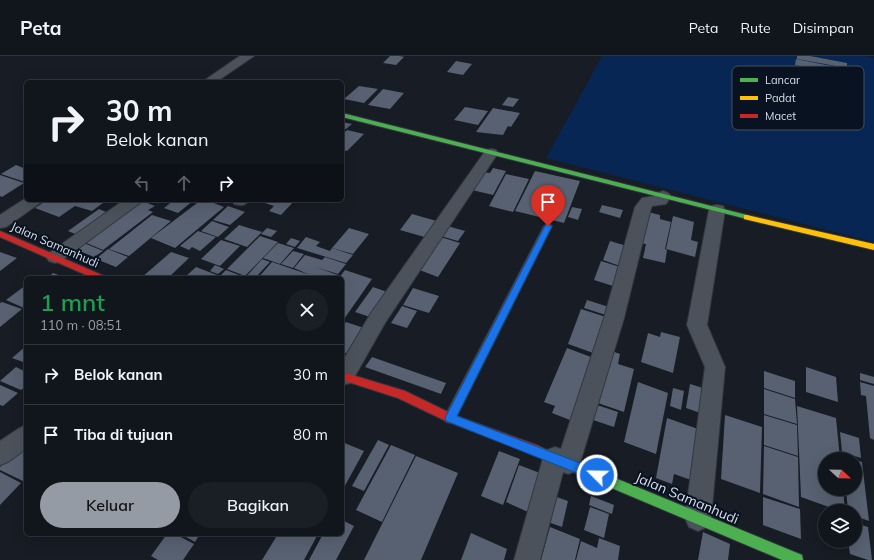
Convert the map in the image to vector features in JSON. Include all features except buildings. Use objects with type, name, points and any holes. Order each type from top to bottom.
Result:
[{"type":"street","points":[[211,80],[248,56]]},
{"type":"street","points":[[344,116],[717,210],[874,247]]},
{"type":"street","points":[[344,375],[378,318],[491,153]]},
{"type":"street","points":[[527,560],[614,318],[643,207],[648,201],[660,201],[663,196]]},
{"type":"street","points":[[0,223],[31,202]]},
{"type":"street","points":[[55,257],[131,202]]},
{"type":"street","points":[[698,518],[716,367],[698,325],[717,210]]},
{"type":"street","name":"Jalan Samanhudi","points":[[0,234],[97,276]]},
{"type":"street","name":"Jalan Samanhudi","points":[[344,377],[401,394],[450,418],[562,460],[797,560]]},
{"type":"street","points":[[0,454],[24,437]]},
{"type":"lane","points":[[450,418],[548,226]]},
{"type":"shaded area","points":[[602,56],[865,56],[874,58],[874,242],[546,158]]},
{"type":"traffic: fast","points":[[344,116],[747,217]]},
{"type":"traffic: fast","points":[[535,450],[797,560]]},
{"type":"traffic: slow","points":[[747,217],[874,247]]},
{"type":"traffic: jam","points":[[0,234],[96,276]]},
{"type":"traffic: jam","points":[[344,377],[401,394],[450,418],[535,450]]},
{"type":"route","points":[[548,226],[450,418],[597,475]]}]
